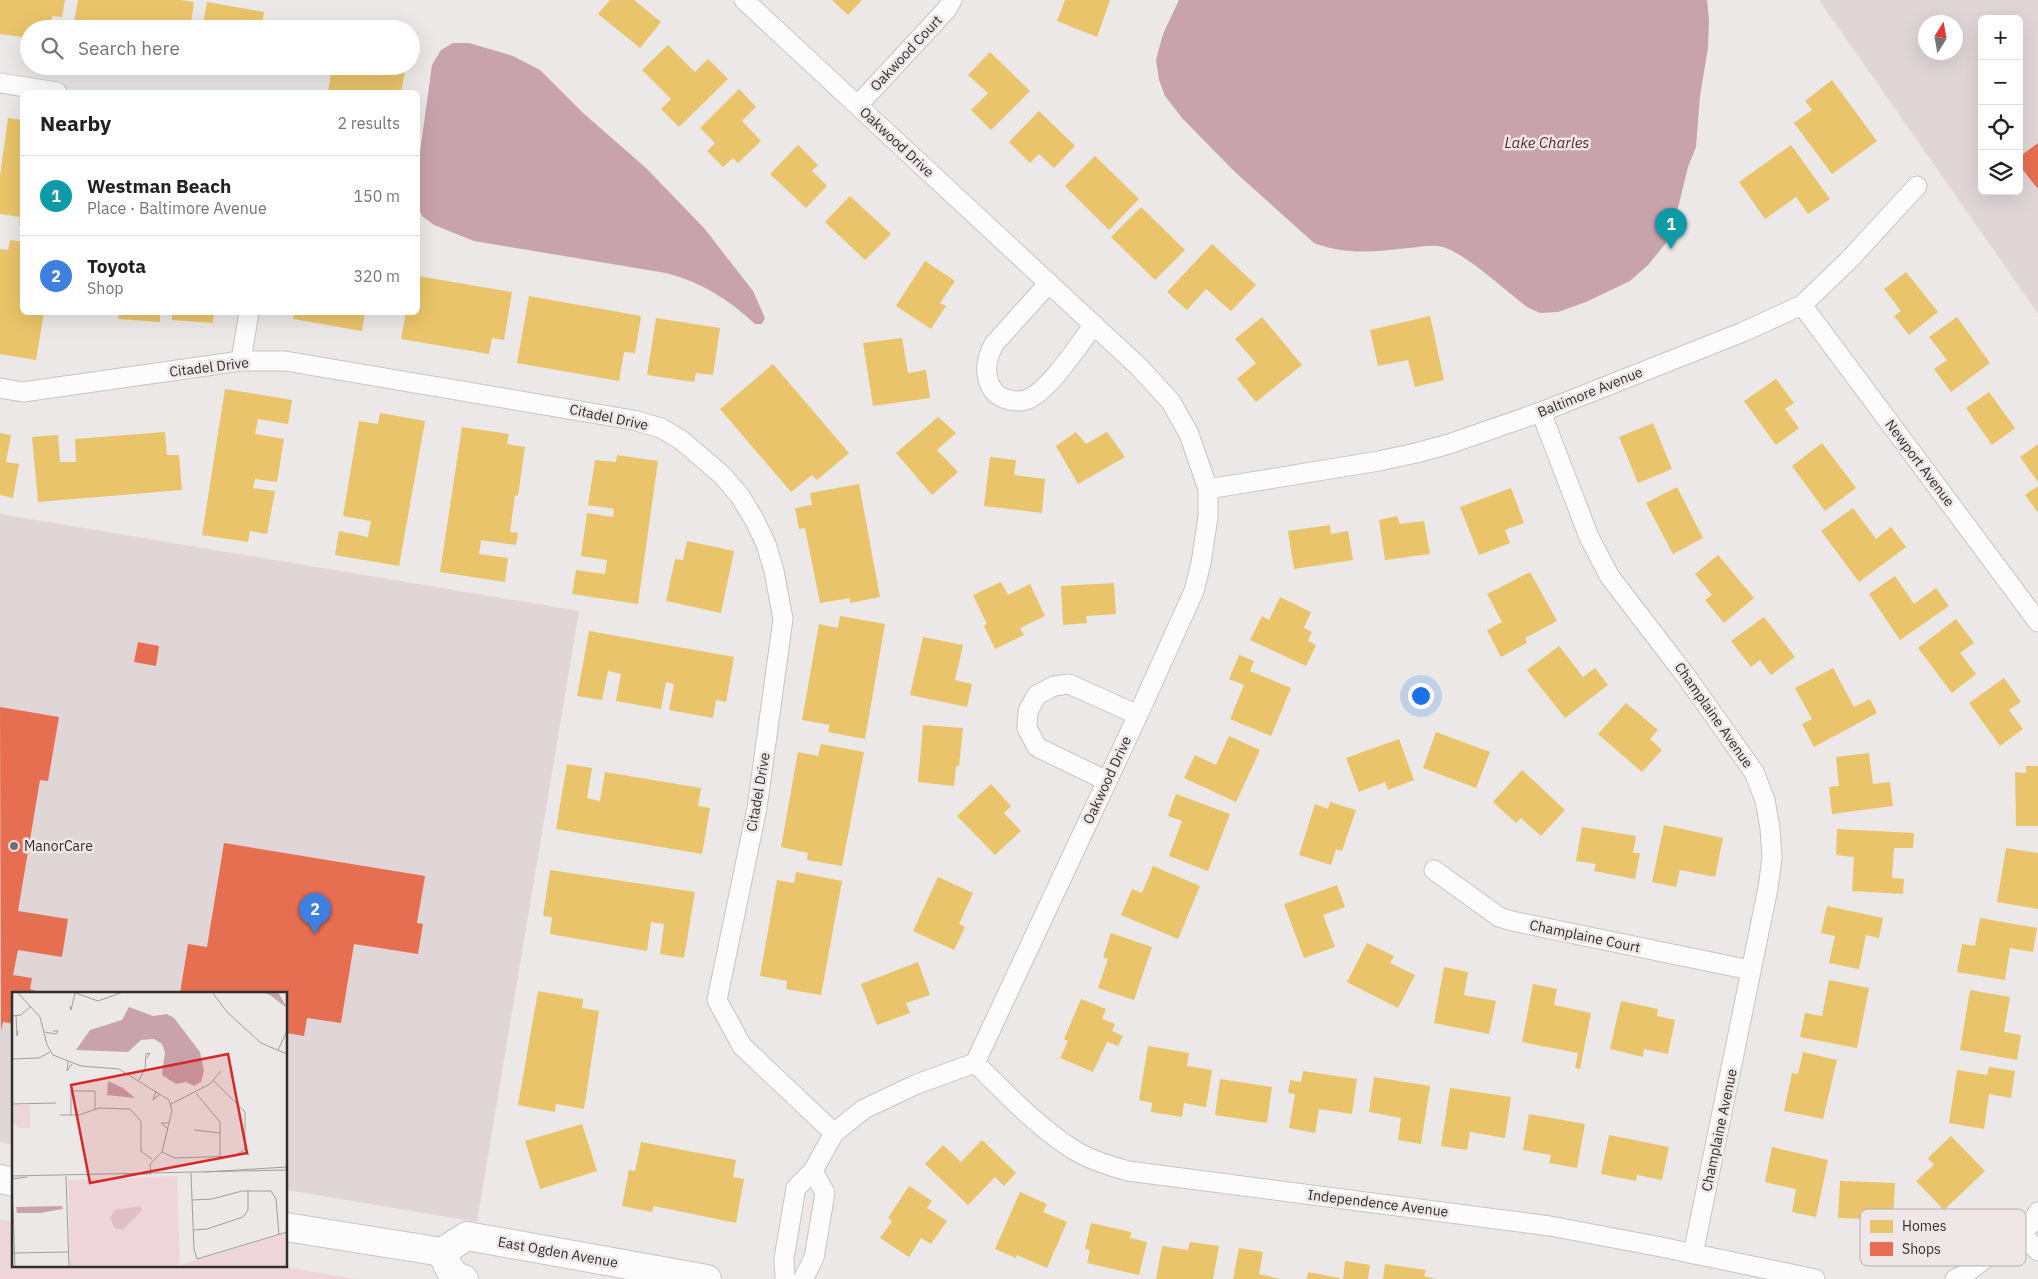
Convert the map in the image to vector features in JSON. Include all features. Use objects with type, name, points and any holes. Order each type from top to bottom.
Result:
[{"type":"main road","points":[[288,1227],[442,1252],[448,1268],[459,1278],[464,1279]]},
{"type":"main road","name":"East Ogden Avenue","points":[[442,1252],[467,1236],[707,1279]]},
{"type":"street","name":"Oakwood Drive","points":[[744,0],[1138,367],[1171,402],[1189,434],[1208,489],[1208,517],[1201,563],[1194,591],[975,1063]]},
{"type":"street","name":"Oakwood Court","points":[[858,105],[947,9],[952,0]]},
{"type":"street","points":[[0,83],[44,90]]},
{"type":"street","name":"Baltimore Avenue","points":[[1208,489],[1416,453],[1541,412],[1743,332],[1802,305],[1849,260],[1917,186]]},
{"type":"street","points":[[1049,284],[994,344],[988,356],[986,368],[992,390],[1000,397],[1012,400],[1027,400],[1041,392],[1094,325]]},
{"type":"street","name":"Newport Avenue","points":[[1802,305],[2038,622]]},
{"type":"street","points":[[240,362],[248,315]]},
{"type":"street","name":"Citadel Drive","points":[[0,388],[23,392],[240,362],[285,361],[633,420],[661,428],[681,440],[722,474],[740,496],[766,544],[774,571],[783,619],[757,808],[717,1000],[742,1046],[834,1133]]},
{"type":"street","name":"Champlaine Avenue","points":[[1541,412],[1590,537],[1610,577],[1686,676],[1754,772],[1765,800],[1770,828],[1772,858],[1768,888],[1693,1254]]},
{"type":"street","points":[[1106,781],[1037,747],[1027,728],[1028,711],[1037,695],[1054,686],[1068,684],[1138,715]]},
{"type":"street","name":"Champlaine Court","points":[[1434,870],[1499,917],[1750,970]]},
{"type":"street","points":[[785,1279],[784,1258],[796,1188],[813,1171],[834,1133],[864,1109],[917,1084],[975,1063]]},
{"type":"street","name":"Independence Avenue","points":[[975,1063],[1053,1136],[1076,1151],[1128,1172],[1550,1226],[1662,1246],[1814,1279]]},
{"type":"street","points":[[803,1279],[814,1258],[825,1193],[813,1171]]},
{"type":"street","points":[[2026,1227],[2038,1212]]},
{"type":"street","points":[[2026,1238],[2038,1250]]},
{"type":"street","points":[[1967,1276],[1979,1266]]},
{"type":"shaded area","points":[[1819,0],[2038,0],[2038,314]]},
{"type":"shaded area","points":[[0,514],[579,611],[477,1222],[288,1190],[288,992],[12,992],[12,1145],[0,1142]]},
{"type":"shaded area","points":[[0,1220],[12,1222],[12,1266],[280,1266],[356,1279],[0,1279]]},
{"type":"water","name":"Lake Charles","points":[[1179,0],[1707,0],[1709,20],[1708,48],[1700,96],[1696,147],[1688,167],[1677,212],[1666,243],[1648,265],[1630,281],[1586,302],[1558,312],[1540,313],[1527,307],[1463,257],[1443,247],[1430,246],[1360,252],[1326,247],[1314,243],[1235,172],[1182,118],[1165,96],[1159,80],[1156,60],[1163,34]]},
{"type":"water","points":[[453,43],[469,43],[513,56],[540,70],[582,112],[646,168],[704,228],[753,291],[765,318],[762,324],[755,324],[714,292],[679,277],[666,273],[474,241],[434,225],[422,216],[420,212],[420,152],[432,65],[441,50]]},
{"type":"building: Homes","points":[[0,0],[65,0],[62,17],[52,16],[51,20],[20,20],[20,37],[0,34]]},
{"type":"building: Homes","points":[[78,0],[181,0],[194,2],[191,20],[75,20]]},
{"type":"building: Homes","points":[[610,0],[634,0],[661,22],[640,48],[598,14]]},
{"type":"building: Homes","points":[[832,0],[862,0],[848,15]]},
{"type":"building: Homes","points":[[1065,0],[1110,0],[1097,37],[1057,21]]},
{"type":"building: Homes","points":[[207,2],[264,12],[263,20],[204,20]]},
{"type":"building: Homes","points":[[668,45],[695,72],[708,59],[728,79],[679,127],[661,109],[671,99],[642,70]]},
{"type":"building: Homes","points":[[990,52],[1030,91],[991,130],[971,110],[988,93],[968,75]]},
{"type":"building: Homes","points":[[331,75],[404,75],[401,90],[328,90]]},
{"type":"building: Homes","points":[[1832,80],[1877,141],[1832,174],[1794,123],[1812,110],[1805,101]]},
{"type":"building: Homes","points":[[739,89],[756,107],[742,121],[761,141],[738,163],[733,158],[723,167],[707,151],[715,143],[700,128]]},
{"type":"building: Homes","points":[[1039,111],[1075,146],[1054,168],[1039,154],[1030,163],[1009,142]]},
{"type":"building: Homes","points":[[8,118],[20,120],[20,217],[0,214],[0,176]]},
{"type":"building: Homes","points":[[798,145],[818,165],[812,171],[827,186],[806,208],[770,174]]},
{"type":"building: Homes","points":[[1791,145],[1830,199],[1808,214],[1796,197],[1765,219],[1739,182]]},
{"type":"building: Homes","points":[[1095,156],[1139,199],[1109,230],[1065,186]]},
{"type":"building: Homes","points":[[850,196],[891,234],[865,260],[825,222]]},
{"type":"building: Homes","points":[[1141,207],[1185,250],[1155,280],[1111,237]]},
{"type":"building: Homes","points":[[10,240],[20,242],[20,315],[44,315],[36,360],[0,354],[0,249],[8,250]]},
{"type":"building: Homes","points":[[1212,244],[1256,285],[1231,311],[1206,289],[1187,310],[1167,292]]},
{"type":"building: Homes","points":[[925,261],[955,281],[940,303],[946,306],[931,329],[896,306]]},
{"type":"building: Homes","points":[[1906,272],[1938,312],[1909,335],[1894,316],[1901,311],[1884,289]]},
{"type":"building: Homes","points":[[420,276],[512,292],[504,340],[492,338],[489,354],[401,339],[405,315],[420,315]]},
{"type":"building: Homes","points":[[529,296],[641,316],[635,353],[624,352],[619,381],[517,363]]},
{"type":"building: Homes","points":[[119,315],[160,315],[160,322],[118,319]]},
{"type":"building: Homes","points":[[172,315],[214,315],[213,323],[172,320]]},
{"type":"building: Homes","points":[[294,315],[365,315],[362,331],[293,319]]},
{"type":"building: Homes","points":[[1430,316],[1444,380],[1415,387],[1408,360],[1378,366],[1370,330]]},
{"type":"building: Homes","points":[[1262,317],[1302,365],[1256,402],[1237,379],[1256,363],[1235,339]]},
{"type":"building: Homes","points":[[1957,317],[1990,363],[1951,392],[1934,369],[1947,360],[1929,337]]},
{"type":"building: Homes","points":[[656,318],[720,328],[713,375],[696,373],[694,382],[647,375]]},
{"type":"building: Homes","points":[[902,338],[908,373],[926,370],[930,398],[873,406],[863,343]]},
{"type":"building: Homes","points":[[773,364],[849,453],[817,480],[812,475],[791,492],[720,409]]},
{"type":"building: Homes","points":[[1776,379],[1794,403],[1785,409],[1799,428],[1776,445],[1744,401]]},
{"type":"building: Homes","points":[[225,389],[292,400],[288,424],[258,419],[255,434],[284,439],[277,482],[255,479],[253,488],[275,491],[267,534],[250,531],[248,542],[202,535]]},
{"type":"building: Homes","points":[[1989,392],[2015,428],[1992,445],[1966,408]]},
{"type":"building: Homes","points":[[380,413],[425,421],[399,566],[335,555],[339,531],[368,537],[371,521],[343,516],[359,421],[378,424]]},
{"type":"building: Homes","points":[[938,417],[956,433],[937,450],[958,472],[932,495],[896,453]]},
{"type":"building: Homes","points":[[1653,423],[1672,469],[1638,483],[1619,437]]},
{"type":"building: Homes","points":[[462,427],[509,434],[507,444],[525,447],[518,496],[515,495],[510,532],[518,533],[516,545],[481,540],[479,554],[508,558],[505,582],[440,572]]},
{"type":"building: Homes","points":[[165,432],[167,455],[179,455],[182,490],[38,502],[32,437],[58,435],[60,462],[76,462],[75,439]]},
{"type":"building: Homes","points":[[1076,432],[1086,444],[1107,432],[1125,457],[1078,484],[1056,446]]},
{"type":"building: Homes","points":[[0,433],[11,435],[6,462],[19,464],[13,498],[0,495]]},
{"type":"building: Homes","points":[[1822,443],[1856,488],[1825,511],[1792,466]]},
{"type":"building: Homes","points":[[2038,444],[2038,482],[2020,457]]},
{"type":"building: Homes","points":[[617,455],[658,461],[638,604],[572,594],[576,570],[605,574],[607,560],[581,556],[587,513],[613,517],[614,509],[588,505],[595,460],[616,462]]},
{"type":"building: Homes","points":[[990,457],[1016,460],[1014,475],[1045,479],[1042,513],[984,506]]},
{"type":"building: Homes","points":[[859,484],[880,597],[850,603],[850,598],[820,603],[805,528],[799,529],[795,508],[812,505],[810,493]]},
{"type":"building: Homes","points":[[2038,486],[2038,513],[2025,495]]},
{"type":"building: Homes","points":[[1677,487],[1703,538],[1673,554],[1646,503]]},
{"type":"building: Homes","points":[[1511,488],[1524,523],[1505,530],[1510,543],[1479,555],[1460,507]]},
{"type":"building: Homes","points":[[1853,508],[1876,539],[1891,527],[1906,547],[1859,582],[1821,531]]},
{"type":"building: Homes","points":[[1397,516],[1400,524],[1424,521],[1430,554],[1385,560],[1379,520]]},
{"type":"building: Homes","points":[[1330,525],[1331,534],[1348,531],[1353,560],[1294,569],[1288,531]]},
{"type":"building: Homes","points":[[687,541],[734,551],[721,613],[666,601],[675,559],[683,560]]},
{"type":"building: Homes","points":[[1718,555],[1754,598],[1724,623],[1705,600],[1712,595],[1695,574]]},
{"type":"building: Homes","points":[[1530,572],[1557,621],[1525,638],[1527,643],[1501,657],[1487,630],[1502,622],[1487,594]]},
{"type":"building: Homes","points":[[1895,576],[1914,604],[1936,588],[1949,606],[1900,640],[1869,594]]},
{"type":"building: Homes","points":[[1001,582],[1008,595],[1030,584],[1045,616],[1020,628],[1024,635],[995,649],[984,626],[987,624],[973,595]]},
{"type":"building: Homes","points":[[1114,583],[1116,614],[1086,616],[1087,623],[1063,625],[1061,586]]},
{"type":"building: Homes","points":[[1280,597],[1311,612],[1304,628],[1312,632],[1308,641],[1316,645],[1306,666],[1250,640],[1262,616],[1269,620]]},
{"type":"building: Homes","points":[[840,616],[885,624],[865,739],[828,732],[830,725],[802,720],[819,624],[838,628]]},
{"type":"building: Homes","points":[[1764,617],[1795,657],[1771,675],[1760,660],[1751,667],[1731,641]]},
{"type":"building: Homes","points":[[1956,619],[1974,643],[1960,653],[1976,674],[1952,693],[1918,648]]},
{"type":"building: Homes","points":[[589,631],[734,657],[726,702],[716,700],[713,718],[669,710],[674,684],[666,682],[661,709],[616,701],[621,674],[608,671],[602,700],[577,696]]},
{"type":"building: Homes","points":[[923,637],[963,645],[955,680],[972,684],[967,707],[910,695]]},
{"type":"building: Homes","points":[[1559,646],[1583,677],[1595,668],[1608,685],[1565,718],[1527,670]]},
{"type":"building: Homes","points":[[1239,655],[1254,661],[1250,671],[1291,688],[1271,736],[1230,719],[1244,685],[1229,679]]},
{"type":"building: Homes","points":[[1833,668],[1854,707],[1870,699],[1877,713],[1814,747],[1802,724],[1812,719],[1795,688]]},
{"type":"building: Homes","points":[[2004,678],[2021,702],[2009,710],[2023,729],[2000,746],[1969,703]]},
{"type":"building: Homes","points":[[1626,703],[1658,730],[1650,739],[1662,750],[1642,772],[1598,734]]},
{"type":"building: Homes","points":[[923,725],[963,728],[959,766],[956,766],[954,786],[918,782]]},
{"type":"building: Homes","points":[[1436,732],[1490,752],[1476,788],[1423,768]]},
{"type":"building: Homes","points":[[1229,736],[1260,750],[1236,802],[1184,778],[1195,755],[1216,765]]},
{"type":"building: Homes","points":[[1399,739],[1414,780],[1388,790],[1385,782],[1359,792],[1346,758]]},
{"type":"building: Homes","points":[[821,744],[864,752],[842,866],[807,860],[808,853],[781,847],[798,752],[818,756]]},
{"type":"building: Homes","points":[[1869,753],[1873,784],[1890,782],[1893,806],[1832,814],[1829,787],[1839,786],[1836,757]]},
{"type":"building: Homes","points":[[567,764],[592,768],[587,798],[600,801],[605,772],[701,788],[698,806],[710,808],[702,854],[556,829]]},
{"type":"building: Homes","points":[[2026,766],[2038,766],[2038,826],[2016,826],[2015,772],[2026,773]]},
{"type":"building: Homes","points":[[1522,770],[1565,810],[1541,836],[1521,818],[1516,823],[1493,802]]},
{"type":"building: Homes","points":[[991,784],[1011,806],[1004,813],[1021,831],[995,855],[957,816]]},
{"type":"building: Homes","points":[[1176,794],[1230,814],[1208,871],[1169,856],[1182,821],[1168,816]]},
{"type":"building: Homes","points":[[1330,802],[1356,810],[1342,851],[1336,849],[1331,865],[1299,855],[1315,804],[1328,809]]},
{"type":"building: Homes","points":[[1664,825],[1723,838],[1715,877],[1680,870],[1676,887],[1652,882]]},
{"type":"building: Homes","points":[[1582,827],[1636,836],[1633,853],[1640,853],[1635,879],[1594,871],[1596,864],[1576,861]]},
{"type":"building: Homes","points":[[1837,829],[1914,833],[1913,848],[1894,848],[1892,878],[1904,879],[1903,894],[1852,891],[1854,857],[1836,855]]},
{"type":"building: Homes","points":[[2006,848],[2038,853],[2038,909],[1997,902]]},
{"type":"building: Homes","points":[[1153,866],[1200,886],[1178,939],[1121,915],[1132,889],[1142,893]]},
{"type":"building: Homes","points":[[550,870],[695,892],[684,958],[660,954],[664,924],[651,922],[647,951],[550,934],[552,917],[543,916]]},
{"type":"building: Homes","points":[[796,872],[842,881],[821,995],[786,989],[787,981],[760,976],[777,880],[794,883]]},
{"type":"building: Homes","points":[[938,877],[973,893],[959,924],[965,927],[954,950],[913,931]]},
{"type":"building: Homes","points":[[1337,885],[1345,907],[1323,915],[1335,947],[1304,958],[1284,904]]},
{"type":"building: Homes","points":[[1827,906],[1883,918],[1879,938],[1866,935],[1859,969],[1829,963],[1835,936],[1821,933]]},
{"type":"building: Homes","points":[[1980,918],[2037,928],[2033,952],[2010,948],[2005,980],[1957,972],[1962,944],[1975,946]]},
{"type":"building: Homes","points":[[1111,933],[1152,947],[1134,1000],[1098,988],[1108,959],[1103,957]]},
{"type":"building: Homes","points":[[1367,943],[1394,956],[1390,963],[1415,975],[1398,1008],[1347,982]]},
{"type":"building: Homes","points":[[918,962],[930,995],[906,1003],[910,1013],[877,1025],[861,984]]},
{"type":"building: Homes","points":[[1444,967],[1468,972],[1464,995],[1496,1001],[1489,1034],[1434,1023]]},
{"type":"building: Homes","points":[[1829,980],[1869,988],[1857,1048],[1800,1037],[1805,1013],[1822,1016]]},
{"type":"building: Homes","points":[[1533,984],[1557,989],[1554,1005],[1591,1013],[1580,1069],[1575,1068],[1578,1053],[1522,1042]]},
{"type":"building: Homes","points":[[1970,990],[2010,997],[2004,1032],[2021,1035],[2017,1060],[1960,1050]]},
{"type":"building: Homes","points":[[538,991],[583,999],[582,1008],[599,1011],[584,1109],[556,1104],[555,1112],[518,1105]]},
{"type":"building: Homes","points":[[1081,999],[1106,1009],[1102,1019],[1115,1024],[1112,1031],[1123,1036],[1118,1046],[1107,1042],[1093,1072],[1060,1058],[1068,1041],[1064,1039]]},
{"type":"building: Homes","points":[[1621,1001],[1658,1009],[1657,1016],[1675,1020],[1668,1054],[1644,1049],[1643,1057],[1610,1049]]},
{"type":"building: Homes","points":[[1148,1046],[1189,1053],[1187,1066],[1212,1070],[1206,1107],[1184,1103],[1182,1117],[1151,1112],[1152,1103],[1139,1100]]},
{"type":"building: Homes","points":[[1803,1052],[1837,1060],[1823,1119],[1784,1111],[1792,1073],[1798,1074]]},
{"type":"building: Homes","points":[[1989,1067],[2015,1071],[2011,1098],[1989,1094],[1984,1129],[1949,1123],[1957,1070],[1987,1075]]},
{"type":"building: Homes","points":[[1303,1071],[1357,1079],[1352,1114],[1319,1109],[1315,1133],[1289,1128],[1295,1094],[1288,1093],[1290,1080],[1301,1082]]},
{"type":"building: Homes","points":[[1374,1077],[1430,1086],[1421,1144],[1398,1140],[1401,1118],[1369,1112]]},
{"type":"building: Homes","points":[[1220,1079],[1272,1087],[1267,1123],[1215,1115]]},
{"type":"building: Homes","points":[[1450,1088],[1511,1097],[1505,1138],[1470,1132],[1467,1150],[1441,1146]]},
{"type":"building: Homes","points":[[1529,1114],[1585,1124],[1577,1168],[1549,1163],[1551,1155],[1523,1150]]},
{"type":"building: Homes","points":[[582,1124],[597,1171],[540,1189],[525,1141]]},
{"type":"building: Homes","points":[[1609,1135],[1669,1147],[1662,1180],[1637,1175],[1636,1181],[1601,1174]]},
{"type":"building: Homes","points":[[1951,1136],[1985,1171],[1943,1209],[1916,1181],[1934,1165],[1928,1158]]},
{"type":"building: Homes","points":[[982,1140],[1016,1173],[1004,1186],[995,1177],[968,1205],[925,1164],[943,1145],[961,1162]]},
{"type":"building: Homes","points":[[641,1142],[736,1160],[733,1177],[744,1179],[736,1223],[654,1206],[652,1212],[622,1206],[629,1170],[635,1171]]},
{"type":"building: Homes","points":[[1772,1147],[1828,1160],[1816,1217],[1792,1212],[1796,1189],[1765,1182]]},
{"type":"building: Homes","points":[[1840,1181],[1895,1183],[1894,1209],[1860,1209],[1860,1219],[1838,1218]]},
{"type":"building: Homes","points":[[909,1186],[932,1201],[927,1208],[947,1221],[931,1244],[921,1238],[909,1257],[880,1238],[892,1221],[888,1218]]},
{"type":"building: Homes","points":[[1020,1192],[1047,1204],[1043,1212],[1067,1222],[1047,1268],[1017,1255],[1016,1258],[995,1249]]},
{"type":"building: Homes","points":[[1091,1223],[1131,1232],[1130,1238],[1147,1242],[1139,1275],[1087,1263],[1090,1250],[1085,1249]]},
{"type":"building: Homes","points":[[1190,1242],[1219,1246],[1213,1279],[1156,1279],[1162,1246],[1188,1250]]},
{"type":"building: Homes","points":[[1239,1248],[1263,1252],[1259,1274],[1280,1279],[1233,1279]]},
{"type":"building: Homes","points":[[1345,1261],[1370,1265],[1368,1279],[1343,1279]]},
{"type":"building: Homes","points":[[1385,1264],[1426,1270],[1424,1276],[1436,1279],[1383,1279]]},
{"type":"building: Homes","points":[[1308,1272],[1340,1278],[1340,1279],[1307,1279]]},
{"type":"building: Shops","points":[[2038,143],[2038,189],[2023,170],[2023,154]]},
{"type":"building: Shops","points":[[138,642],[159,646],[156,666],[134,662]]},
{"type":"building: Shops","name":"ManorCare","points":[[0,707],[59,717],[48,781],[40,780],[18,911],[68,919],[62,957],[18,950],[13,975],[32,978],[30,989],[36,991],[12,992],[12,1024],[3,1022],[1,1031]]},
{"type":"building: Shops","points":[[224,843],[425,876],[417,923],[423,924],[418,954],[354,944],[341,1023],[307,1018],[304,1036],[288,1033],[288,992],[180,992],[188,944],[207,947]]},
{"type":"place","name":"Westman Beach","points":[[1671,249]]},
{"type":"place","name":"ManorCare","points":[[14,846]]},
{"type":"place","name":"Toyota","points":[[315,934]]}]
